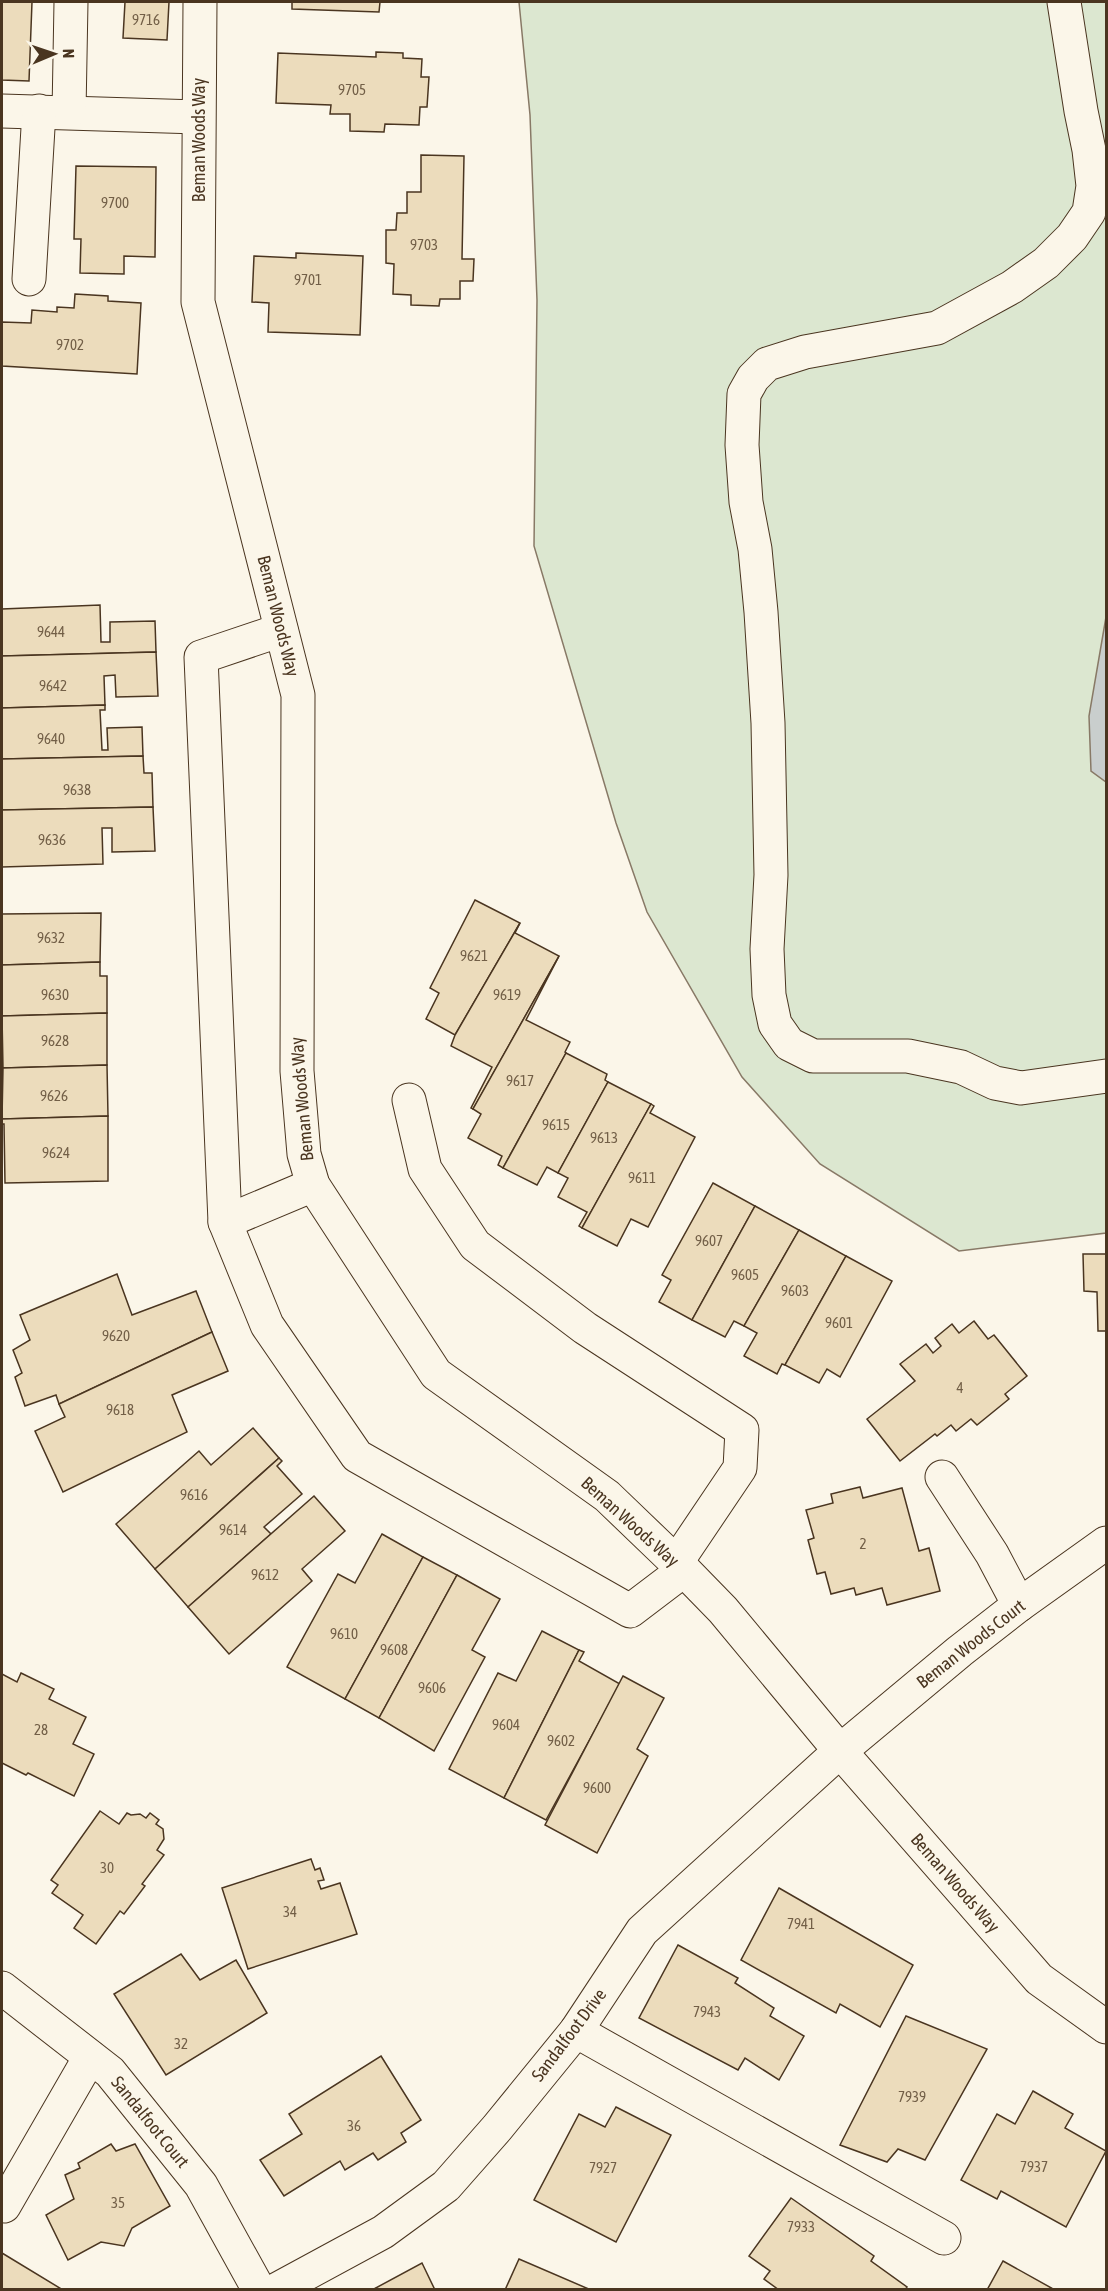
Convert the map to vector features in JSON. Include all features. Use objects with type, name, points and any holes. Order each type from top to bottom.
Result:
[{"type":"street","points":[[29,279],[71,2]]},
{"type":"street","name":"Beman Woods Way","points":[[200,2],[198,302],[298,694],[297,1071],[304,1154],[313,1185],[436,1374],[607,1496],[680,1566],[723,1610],[840,1751],[1040,1979],[1107,2027]]},
{"type":"street","points":[[1065,2],[1093,186],[1089,212],[1072,237],[1046,263],[1012,287],[937,328],[805,352],[767,364],[753,378],[744,394],[742,445],[746,502],[755,549],[761,612],[768,723],[771,875],[767,949],[769,995],[775,1024],[789,1044],[813,1056],[908,1056],[961,1066],[995,1083],[1021,1088],[1107,1076]]},
{"type":"street","points":[[2,111],[198,117]]},
{"type":"street","points":[[281,630],[201,657],[225,1222],[267,1325],[357,1456],[630,1611],[680,1566],[740,1468],[742,1430],[585,1328],[475,1245],[424,1169],[409,1100]]},
{"type":"street","points":[[225,1222],[313,1185]]},
{"type":"street","points":[[942,1477],[992,1554],[1019,1605]]},
{"type":"street","name":"Beman Woods Court","points":[[840,1751],[1019,1605],[1107,1543]]},
{"type":"street","name":"Sandalfoot Drive","points":[[276,2289],[383,2232],[446,2186],[497,2128],[576,2031],[642,1931],[840,1751]]},
{"type":"street","name":"Sandalfoot Court","points":[[2,1988],[110,2073],[201,2185],[259,2289]]},
{"type":"street","points":[[576,2031],[944,2238]]},
{"type":"street","points":[[4,2206],[90,2057]]},
{"type":"green space","points":[[519,2],[1106,2],[1106,1233],[959,1251],[820,1164],[742,1077],[647,912],[616,823],[534,546],[537,300],[530,115]]},
{"type":"shaded area","points":[[1106,617],[1106,782],[1091,771],[1089,716]]},
{"type":"building","points":[[2,2],[32,2],[29,81],[2,80]]},
{"type":"building","points":[[125,2],[169,2],[167,40],[123,38]]},
{"type":"building","points":[[292,2],[380,2],[379,12],[292,9]]},
{"type":"building","points":[[376,52],[403,53],[403,58],[422,59],[421,77],[429,77],[427,107],[420,107],[419,125],[385,124],[384,132],[350,131],[350,114],[330,114],[331,105],[276,103],[278,53],[376,57]]},
{"type":"building","points":[[421,155],[464,156],[462,259],[474,259],[473,281],[460,281],[460,299],[440,299],[439,306],[411,305],[411,295],[393,294],[394,264],[386,263],[386,230],[396,230],[397,213],[407,213],[407,192],[421,192]]},
{"type":"building","points":[[76,166],[156,167],[155,257],[124,256],[124,274],[80,273],[81,239],[74,239]]},
{"type":"building","points":[[296,253],[363,256],[360,335],[268,332],[269,303],[252,302],[254,256],[296,258]]},
{"type":"building","points":[[75,294],[108,296],[108,301],[141,303],[137,374],[2,366],[2,322],[31,323],[32,310],[57,312],[57,307],[74,308]]},
{"type":"building","points":[[100,605],[101,642],[110,642],[110,622],[155,621],[156,652],[2,656],[2,609]]},
{"type":"building","points":[[156,652],[158,696],[116,697],[115,675],[104,676],[105,705],[2,708],[2,656]]},
{"type":"building","points":[[105,705],[105,710],[100,710],[102,750],[108,750],[107,728],[142,727],[143,756],[2,759],[2,708]]},
{"type":"building","points":[[143,756],[144,773],[152,773],[153,807],[2,810],[2,759]]},
{"type":"building","points":[[153,807],[155,851],[112,852],[112,828],[102,828],[103,864],[2,867],[2,810]]},
{"type":"building","points":[[475,900],[520,923],[455,1035],[426,1019],[439,993],[430,988]]},
{"type":"building","points":[[101,913],[100,962],[2,965],[2,914]]},
{"type":"building","points":[[520,923],[515,933],[559,956],[473,1109],[471,1108],[492,1067],[451,1046],[455,1035]]},
{"type":"building","points":[[559,956],[526,1020],[570,1042],[503,1168],[498,1165],[502,1156],[468,1138],[481,1114],[473,1109]]},
{"type":"building","points":[[100,962],[100,976],[107,976],[107,1013],[2,1016],[2,965]]},
{"type":"building","points":[[107,1013],[107,1065],[3,1068],[2,1016]]},
{"type":"building","points":[[566,1053],[607,1074],[605,1080],[608,1082],[558,1173],[547,1167],[537,1185],[503,1168]]},
{"type":"building","points":[[107,1065],[108,1116],[2,1119],[3,1068]]},
{"type":"building","points":[[608,1082],[651,1104],[582,1228],[579,1226],[587,1212],[558,1197],[568,1178],[558,1173]]},
{"type":"building","points":[[651,1104],[654,1106],[650,1113],[695,1137],[648,1227],[631,1219],[617,1246],[582,1228]]},
{"type":"building","points":[[108,1116],[108,1181],[5,1183],[2,1119]]},
{"type":"building","points":[[713,1183],[755,1206],[692,1320],[659,1302],[671,1280],[662,1275]]},
{"type":"building","points":[[755,1206],[799,1230],[744,1326],[734,1321],[725,1337],[692,1320]]},
{"type":"building","points":[[799,1230],[846,1256],[785,1365],[782,1364],[777,1374],[744,1356],[757,1333],[744,1326]]},
{"type":"building","points":[[1083,1254],[1106,1254],[1106,1331],[1098,1331],[1097,1292],[1084,1291]]},
{"type":"building","points":[[846,1256],[892,1281],[840,1377],[827,1369],[819,1383],[785,1365]]},
{"type":"building","points":[[117,1274],[132,1315],[196,1291],[212,1332],[59,1404],[56,1395],[25,1406],[15,1377],[22,1373],[13,1350],[30,1340],[20,1315]]},
{"type":"building","points":[[974,1321],[988,1339],[994,1335],[1027,1376],[1005,1394],[1009,1399],[977,1425],[971,1419],[956,1431],[951,1425],[937,1436],[935,1434],[900,1461],[867,1419],[915,1381],[900,1364],[926,1344],[933,1353],[941,1346],[935,1338],[952,1324],[959,1333]]},
{"type":"building","points":[[212,1332],[228,1371],[172,1395],[187,1432],[63,1492],[35,1431],[65,1417],[59,1404]]},
{"type":"building","points":[[253,1428],[279,1458],[155,1569],[116,1524],[199,1451],[211,1465]]},
{"type":"building","points":[[279,1458],[282,1461],[277,1466],[302,1494],[264,1527],[271,1534],[188,1607],[155,1569]]},
{"type":"building","points":[[860,1487],[863,1498],[902,1488],[919,1551],[929,1548],[940,1591],[887,1605],[882,1588],[856,1595],[854,1588],[831,1594],[825,1572],[817,1574],[808,1540],[814,1538],[806,1510],[833,1503],[831,1494]]},
{"type":"building","points":[[314,1496],[345,1531],[302,1569],[312,1581],[229,1654],[188,1607]]},
{"type":"building","points":[[382,1534],[423,1557],[345,1699],[287,1667],[338,1574],[355,1583]]},
{"type":"building","points":[[423,1557],[457,1575],[379,1718],[345,1699]]},
{"type":"building","points":[[457,1575],[500,1599],[472,1650],[485,1657],[434,1751],[379,1718]]},
{"type":"building","points":[[542,1631],[579,1650],[504,1798],[449,1769],[498,1673],[516,1681]]},
{"type":"building","points":[[579,1650],[584,1652],[579,1661],[620,1684],[546,1820],[504,1798]]},
{"type":"building","points":[[21,1673],[54,1689],[49,1699],[86,1717],[73,1744],[94,1754],[74,1796],[2,1763],[2,1674],[17,1682]]},
{"type":"building","points":[[623,1676],[664,1698],[637,1749],[648,1756],[597,1853],[545,1825]]},
{"type":"building","points":[[100,1811],[119,1824],[127,1813],[140,1814],[146,1818],[150,1813],[159,1820],[156,1824],[163,1829],[164,1839],[157,1850],[164,1855],[142,1884],[145,1886],[124,1914],[120,1911],[96,1944],[74,1928],[83,1915],[52,1893],[58,1885],[51,1880]]},
{"type":"building","points":[[311,1859],[315,1870],[320,1868],[324,1880],[318,1881],[321,1889],[340,1883],[357,1934],[248,1969],[222,1888]]},
{"type":"building","points":[[779,1888],[913,1965],[880,2027],[840,2004],[836,2013],[741,1960]]},
{"type":"building","points":[[678,1945],[738,1978],[735,1983],[774,2008],[770,2016],[804,2036],[779,2080],[745,2058],[738,2070],[639,2018]]},
{"type":"building","points":[[181,1954],[200,1980],[236,1960],[267,2013],[166,2075],[114,1994]]},
{"type":"building","points":[[906,2016],[987,2049],[925,2160],[898,2149],[887,2162],[840,2145]]},
{"type":"building","points":[[381,2056],[421,2120],[401,2133],[406,2142],[378,2160],[373,2153],[345,2170],[340,2161],[284,2196],[260,2160],[302,2134],[289,2114]]},
{"type":"building","points":[[1033,2091],[1073,2114],[1065,2128],[1106,2151],[1066,2227],[1001,2191],[997,2199],[961,2180],[997,2114],[1015,2124]]},
{"type":"building","points":[[616,2107],[671,2135],[616,2242],[534,2200],[579,2114],[605,2127]]},
{"type":"building","points":[[111,2144],[116,2151],[135,2144],[170,2206],[132,2228],[124,2246],[101,2242],[68,2260],[46,2215],[74,2199],[65,2175],[80,2168],[78,2163]]},
{"type":"building","points":[[791,2198],[874,2256],[871,2261],[907,2287],[905,2290],[779,2290],[764,2279],[770,2271],[749,2256]]},
{"type":"building","points":[[2,2253],[63,2290],[2,2290]]},
{"type":"building","points":[[519,2259],[591,2290],[505,2290]]},
{"type":"building","points":[[1003,2261],[1055,2290],[987,2290]]},
{"type":"building","points":[[422,2263],[435,2290],[372,2290]]}]
